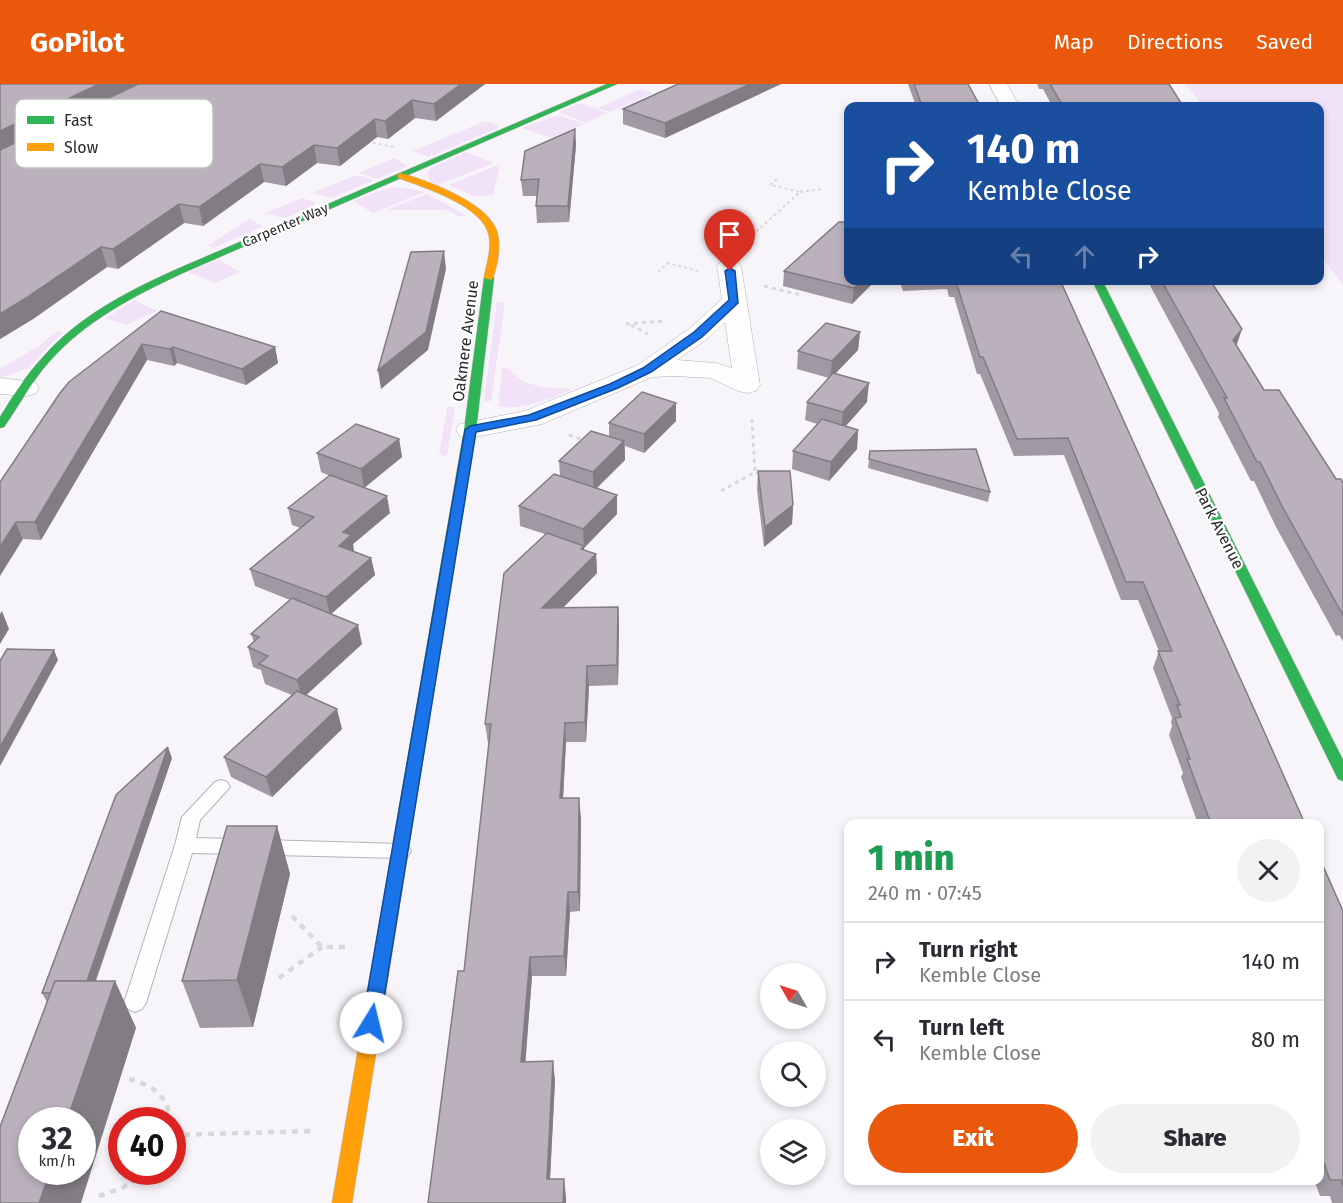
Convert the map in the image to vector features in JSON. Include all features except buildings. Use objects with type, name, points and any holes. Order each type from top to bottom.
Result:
[{"type":"street","name":"Carpenter Way","points":[[0,424],[13,387],[68,339],[128,296],[180,271],[613,84]]},
{"type":"street","points":[[998,84],[1008,102]]},
{"type":"street","name":"Oakmere Avenue","points":[[342,1203],[470,430],[494,235],[490,223],[479,214],[461,203],[400,176]]},
{"type":"street","points":[[739,258],[734,301],[750,405]]},
{"type":"street","name":"Park Avenue","points":[[1099,285],[1343,775]]},
{"type":"street","points":[[470,430],[532,418],[614,386],[647,370],[698,334],[734,301]]},
{"type":"street","points":[[647,370],[675,368],[716,371],[750,405]]},
{"type":"lane","points":[[135,1003],[185,845],[191,817],[222,787]]},
{"type":"lane","points":[[185,845],[400,850]]},
{"type":"path","points":[[364,141],[398,148]]},
{"type":"path","points":[[779,177],[770,185],[800,192],[824,189]]},
{"type":"path","points":[[739,258],[748,239],[800,192]]},
{"type":"path","points":[[658,272],[668,263],[699,271]]},
{"type":"path","points":[[763,285],[801,295]]},
{"type":"path","points":[[626,324],[670,322]]},
{"type":"path","points":[[750,405],[755,472]]},
{"type":"path","points":[[755,472],[763,476]]},
{"type":"path","points":[[721,491],[755,472]]},
{"type":"path","points":[[292,916],[322,947]]},
{"type":"path","points":[[279,978],[322,947],[384,947]]},
{"type":"path","points":[[129,1079],[155,1088],[165,1099],[167,1107]]},
{"type":"path","points":[[186,1135],[354,1129]]},
{"type":"path","points":[[99,1196],[127,1185]]},
{"type":"shaded area","points":[[1185,84],[1343,84],[1343,285],[1324,260],[1324,102],[1200,102]]},
{"type":"shaded area","points":[[641,89],[653,93],[610,112],[598,108]]},
{"type":"shaded area","points":[[580,103],[608,113],[586,123],[559,112]]},
{"type":"shaded area","points":[[558,115],[584,124],[551,138],[522,128]]},
{"type":"shaded area","points":[[485,121],[498,125],[498,128],[429,157],[413,151]]},
{"type":"shaded area","points":[[466,152],[494,163],[438,185],[430,182],[427,173],[431,168]]},
{"type":"shaded area","points":[[394,158],[408,166],[377,179],[359,173]]},
{"type":"shaded area","points":[[500,164],[493,195],[476,197],[449,185]]},
{"type":"shaded area","points":[[356,175],[374,180],[331,198],[313,193]]},
{"type":"shaded area","points":[[402,187],[424,192],[373,213],[353,201],[388,188]]},
{"type":"shaded area","points":[[427,194],[466,215],[460,217],[447,210],[387,210]]},
{"type":"shaded area","points":[[302,198],[314,202],[315,205],[285,218],[265,213]]},
{"type":"shaded area","points":[[249,219],[263,226],[214,248],[207,246]]},
{"type":"shaded area","points":[[218,259],[240,272],[215,283],[188,272]]},
{"type":"shaded area","points":[[134,300],[157,311],[126,325],[106,318]]},
{"type":"shaded area","points":[[497,302],[505,303],[491,401],[484,401]]},
{"type":"shaded area","points":[[57,331],[63,332],[28,368],[0,378],[0,369],[40,345]]},
{"type":"shaded area","points":[[502,368],[507,368],[524,382],[542,387],[572,389],[525,406],[498,406]]},
{"type":"shaded area","points":[[447,407],[455,407],[447,457],[439,454]]},
{"type":"traffic: fast","points":[[0,425],[33,376],[59,345],[74,332],[125,298],[180,271],[613,84]]},
{"type":"traffic: fast","points":[[409,796],[470,430],[489,278]]},
{"type":"traffic: fast","points":[[1099,285],[1343,775]]},
{"type":"traffic: slow","points":[[401,176],[455,198],[490,225],[494,241],[489,278]]},
{"type":"traffic: slow","points":[[342,1203],[409,796]]},
{"type":"route","points":[[371,1023],[470,430],[532,418],[614,386],[647,370],[698,334],[734,301],[730,271]]}]
